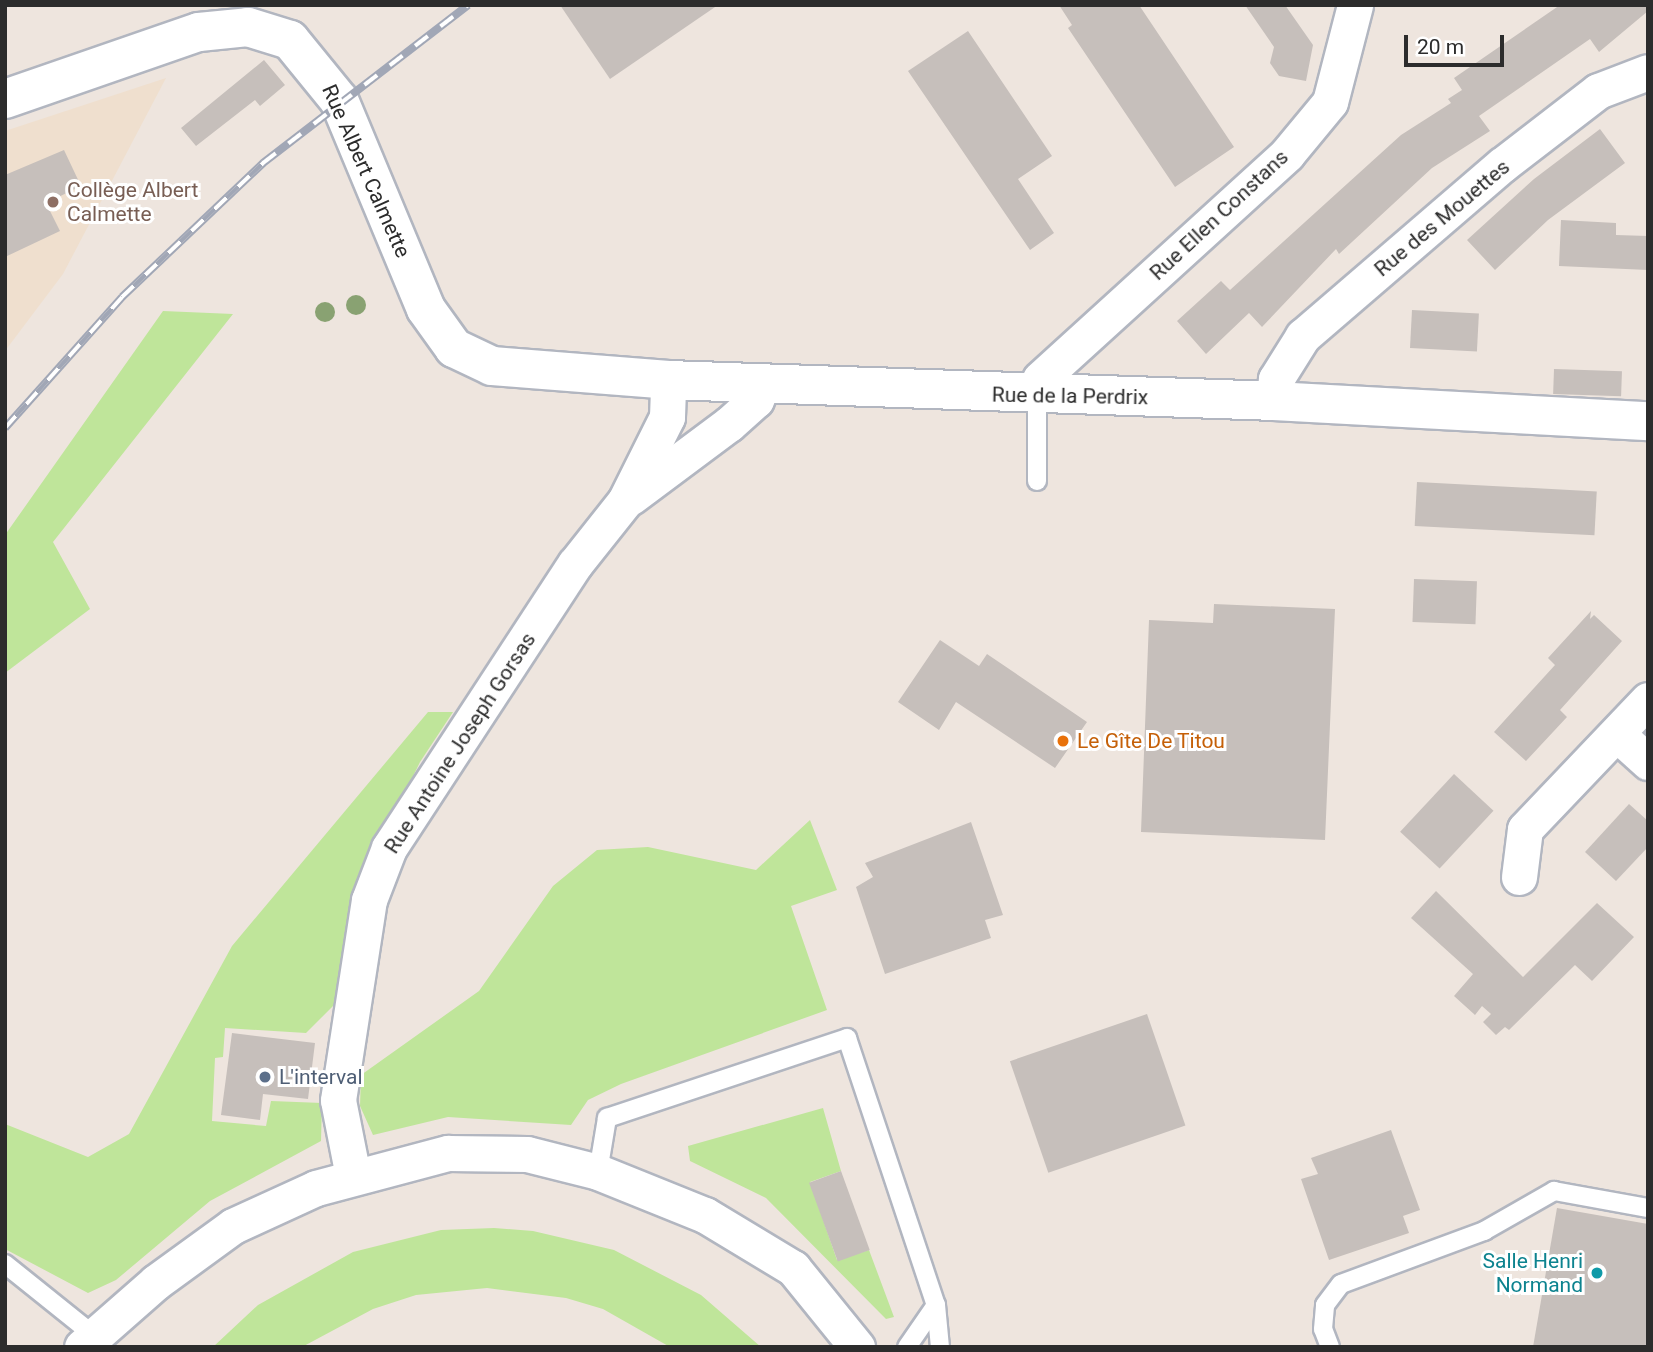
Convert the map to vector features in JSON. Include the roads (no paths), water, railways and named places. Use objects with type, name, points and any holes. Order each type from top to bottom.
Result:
[{"type":"street","name":"Rue Ellen Constans","points":[[1037,395],[1040,379],[1287,154],[1331,102],[1355,5]]},
{"type":"street","name":"Rue Albert Calmette","points":[[5,99],[200,32],[248,27],[290,40],[339,100],[426,309],[454,348],[492,366]]},
{"type":"street","name":"Rue des Mouettes","points":[[1274,401],[1276,379],[1303,336],[1502,165],[1598,91],[1648,72]]},
{"type":"street","name":"Rue de la Perdrix","points":[[492,366],[668,380],[1037,395],[1274,401],[1648,421]]},
{"type":"street","name":"Rue Antoine Joseph Gorsas","points":[[353,1177],[338,1100],[369,900],[389,848],[575,564],[625,501],[667,417],[668,380]]},
{"type":"street","name":"Rue Antoine Joseph Gorsas","points":[[625,501],[729,424],[756,400],[763,383]]},
{"type":"street","points":[[1519,877],[1525,830],[1648,700]]},
{"type":"street","points":[[1617,734],[1648,762]]},
{"type":"street","points":[[89,1342],[156,1282],[233,1226],[353,1177],[447,1153],[527,1154],[598,1172],[705,1215],[793,1268],[858,1347]]},
{"type":"lane","points":[[1037,395],[1037,481]]},
{"type":"lane","points":[[598,1172],[607,1118],[847,1038],[936,1305],[940,1347]]},
{"type":"lane","points":[[1330,1347],[1323,1329],[1325,1305],[1340,1284],[1484,1230],[1554,1191],[1648,1208]]},
{"type":"lane","points":[[5,1264],[39,1288],[89,1342]]},
{"type":"lane","points":[[907,1347],[936,1305]]},
{"type":"railway","points":[[5,428],[122,297],[263,163],[468,5]]},
{"type":"place","name":"Collège Albert Calmette","points":[[53,202]]},
{"type":"place","name":"Le Gîte De Titou","points":[[1063,741]]},
{"type":"place","name":"L'interval","points":[[265,1077]]},
{"type":"place","name":"Salle Henri Normand","points":[[1597,1273]]}]
